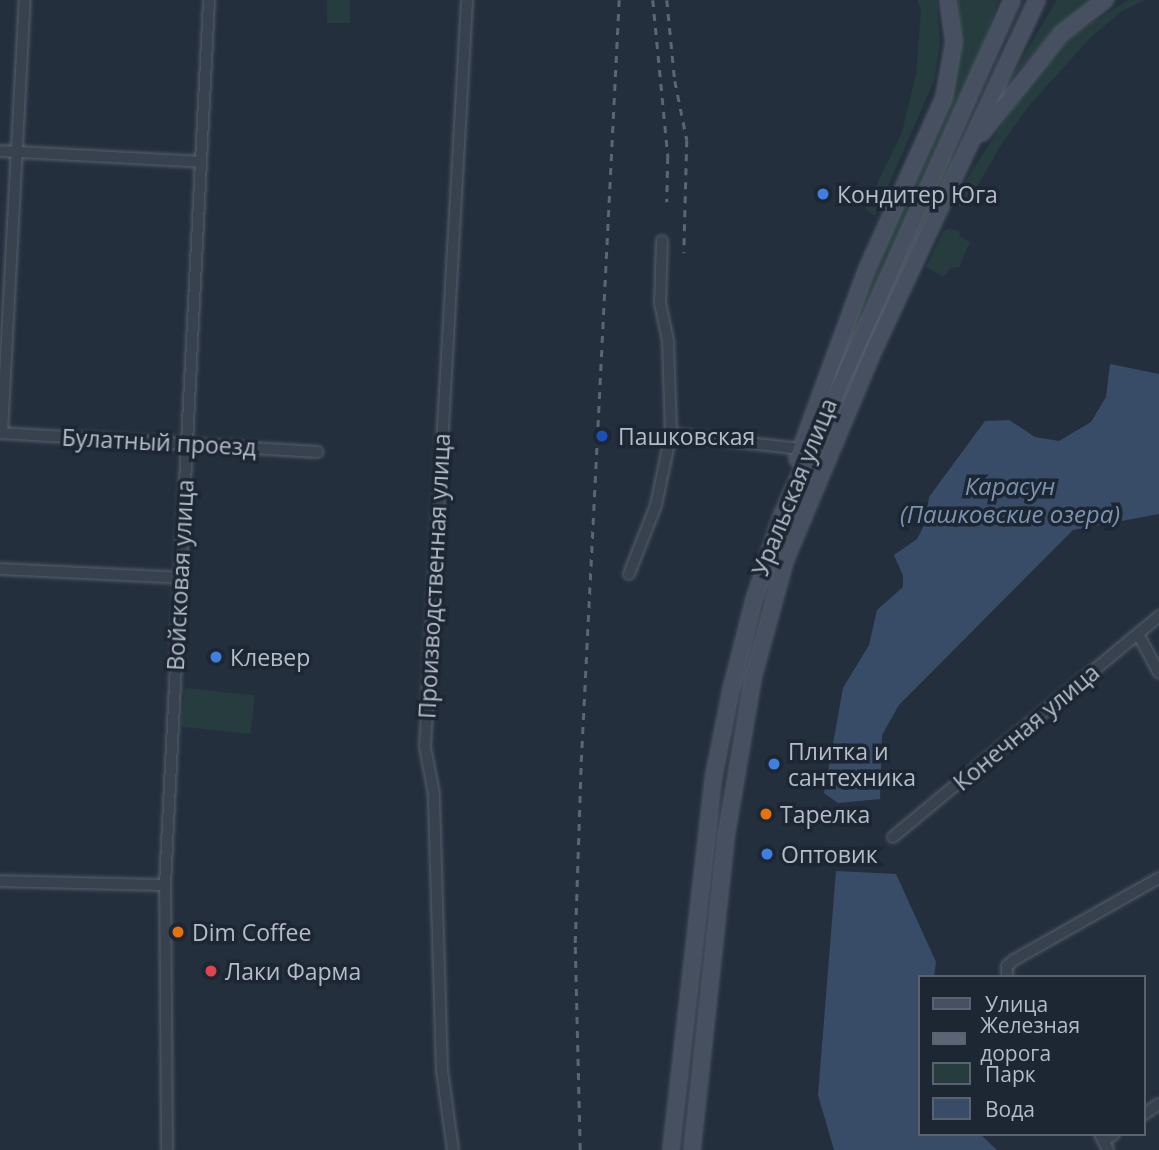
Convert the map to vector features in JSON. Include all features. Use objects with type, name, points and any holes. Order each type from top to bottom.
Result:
[{"type":"main road","points":[[782,515],[800,449],[867,269],[944,98],[954,41],[948,0]]},
{"type":"main road","name":"Уральская улица","points":[[671,1150],[714,775],[751,613],[782,515],[1012,0]]},
{"type":"main road","name":"Уральская улица","points":[[692,1150],[727,830],[753,678],[785,561],[824,466],[1037,0]]},
{"type":"main road","points":[[964,157],[1049,48],[1073,23],[1105,0]]},
{"type":"main road","points":[[949,145],[962,142],[964,157]]},
{"type":"street","points":[[1,433],[5,290],[18,152],[25,0]]},
{"type":"street","name":"Войсковая улица","points":[[167,1150],[165,885],[209,0]]},
{"type":"street","name":"Производственная улица","points":[[453,1150],[442,1071],[434,793],[425,747],[467,0]]},
{"type":"street","points":[[0,151],[200,162]]},
{"type":"street","points":[[629,575],[656,505],[671,434],[668,342],[660,303],[662,241]]},
{"type":"street","name":"Булатный проезд","points":[[1,433],[187,442],[317,452]]},
{"type":"street","points":[[671,434],[800,449]]},
{"type":"street","points":[[0,569],[181,578]]},
{"type":"street","name":"Конечная улица","points":[[893,837],[1159,616]]},
{"type":"street","points":[[1138,634],[1159,673]]},
{"type":"street","points":[[1007,975],[1007,967],[1014,960],[1159,878]]},
{"type":"street","points":[[0,881],[165,885]]},
{"type":"green space","points":[[327,0],[350,0],[350,23],[327,23]]},
{"type":"green space","points":[[917,0],[937,0],[940,43],[934,81],[875,216],[865,209],[902,132],[916,74],[921,10]]},
{"type":"green space","points":[[958,0],[999,0],[954,123],[845,365],[831,379],[955,75],[960,41]]},
{"type":"green space","points":[[1057,0],[1092,0],[1053,31],[1006,85]]},
{"type":"green space","points":[[1128,0],[1145,0],[1122,11],[1091,37],[1028,107],[999,148],[965,207],[958,206],[957,199],[963,185],[1034,75],[1075,34]]},
{"type":"green space","points":[[949,152],[955,164],[848,398],[841,396]]},
{"type":"green space","points":[[949,228],[960,232],[959,236],[970,242],[959,267],[951,268],[943,277],[926,267],[943,231]]},
{"type":"green space","points":[[185,688],[255,695],[251,734],[181,727]]},
{"type":"water","name":"Карасун (Пашковские озера)","points":[[1110,364],[1159,374],[1159,514],[1073,530],[899,705],[882,735],[880,799],[838,803],[824,793],[843,688],[869,645],[877,610],[903,587],[903,576],[894,555],[917,539],[925,524],[929,497],[985,421],[1009,420],[1035,437],[1059,441],[1091,422],[1106,397]]},
{"type":"water","points":[[836,871],[896,874],[936,962],[934,975],[918,975],[918,1136],[982,1136],[997,1150],[834,1150],[818,1095]]},
{"type":"railway","points":[[580,1150],[575,943],[581,762],[619,0]]},
{"type":"railway","points":[[653,0],[668,157],[667,202]]},
{"type":"railway","points":[[667,0],[675,81],[687,140],[684,253]]},
{"type":"place","name":"Кондитер Юга","points":[[823,194]]},
{"type":"place","name":"Пашковская","points":[[602,436]]},
{"type":"place","name":"Клевер","points":[[216,657]]},
{"type":"place","name":"Плитка и сантехника","points":[[774,764]]},
{"type":"place","name":"Тарелка","points":[[766,814]]},
{"type":"place","name":"Оптовик","points":[[767,854]]},
{"type":"place","name":"Dim Coffee","points":[[178,932]]},
{"type":"place","name":"Лаки Фарма","points":[[211,971]]}]
